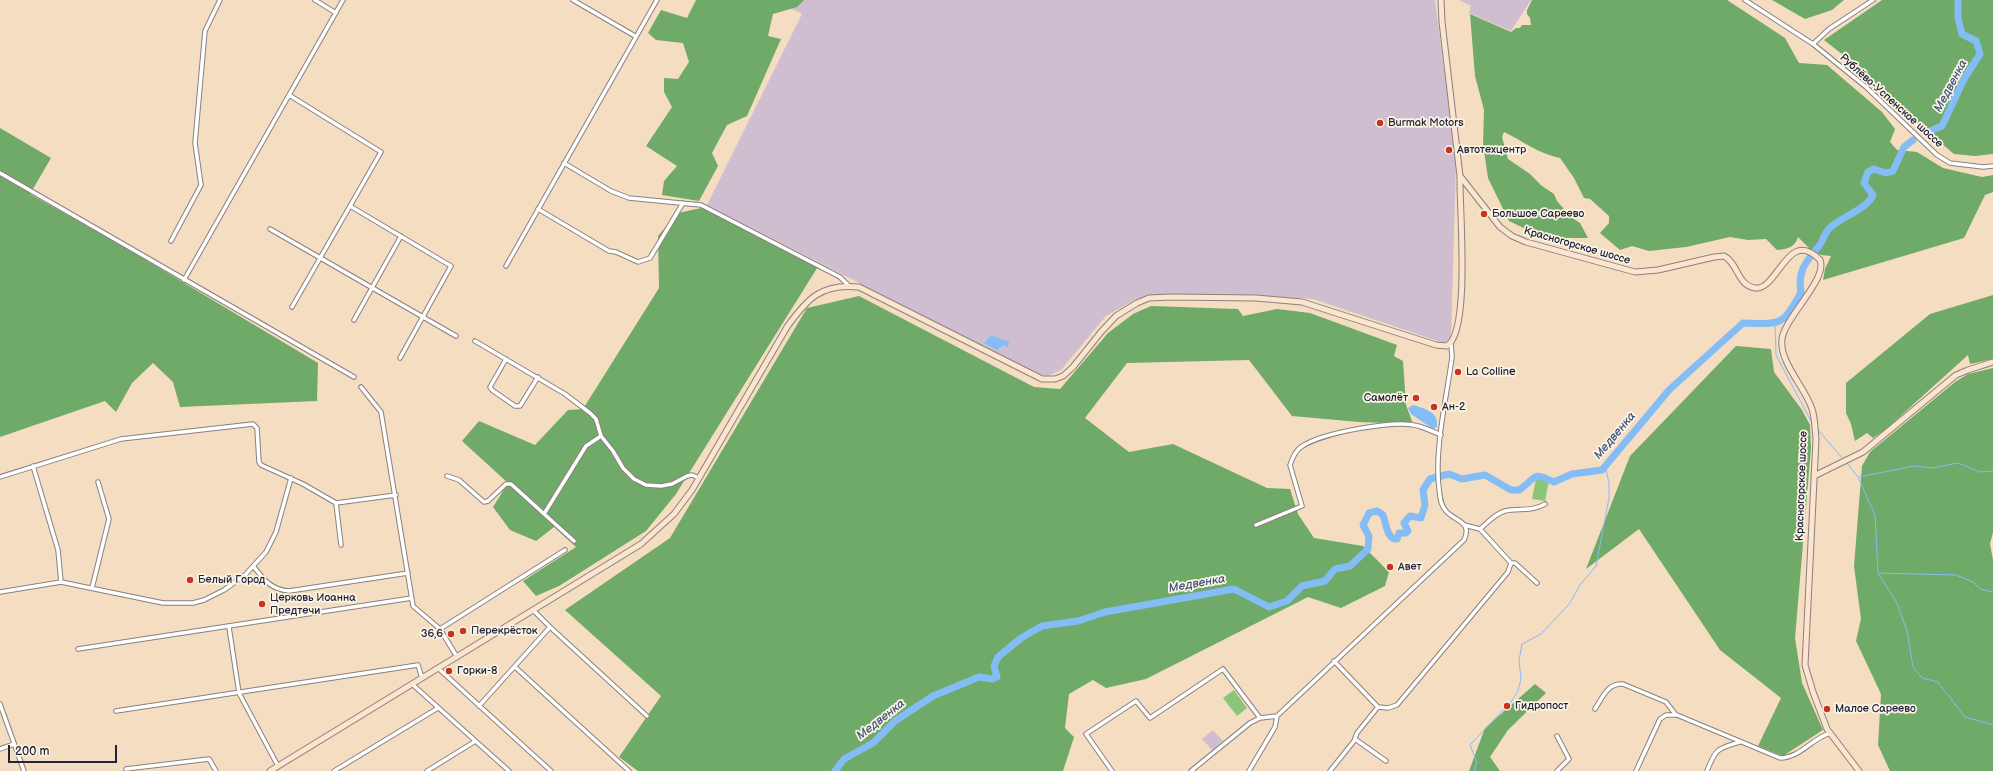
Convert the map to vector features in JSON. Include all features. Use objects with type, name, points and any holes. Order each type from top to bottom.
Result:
[{"type":"street","points":[[171,241],[201,185],[195,143],[205,30],[220,0]]},
{"type":"street","points":[[315,0],[336,13]]},
{"type":"street","points":[[184,280],[343,0]]},
{"type":"street","points":[[573,0],[635,36]]},
{"type":"street","points":[[506,266],[635,36],[657,0]]},
{"type":"street","points":[[270,771],[534,611],[641,544],[674,514],[699,478],[787,327],[804,303],[816,294],[826,290],[849,286],[867,291],[1042,379],[1055,379],[1063,376],[1073,367],[1100,332],[1116,316],[1137,303],[1149,298],[1172,296],[1256,298],[1302,302],[1442,347],[1451,344],[1455,338],[1463,279],[1460,176],[1442,22],[1441,0]]},
{"type":"street","name":"Рублёво-Успенское шоссе","points":[[1745,0],[1813,44],[1866,87],[1937,155],[1950,163],[1983,167],[1993,166]]},
{"type":"street","points":[[1813,44],[1829,29],[1873,0]]},
{"type":"street","points":[[289,95],[381,152],[292,307]]},
{"type":"street","points":[[564,162],[611,191],[629,198],[701,205],[840,277],[849,286]]},
{"type":"street","points":[[0,173],[354,377]]},
{"type":"street","name":"Красногорское шоссе","points":[[1460,176],[1500,228],[1512,236],[1526,242],[1626,271],[1646,272],[1724,256],[1732,263],[1745,284],[1759,288],[1768,284],[1787,258],[1797,252],[1807,252],[1817,258],[1821,264],[1818,276],[1785,328],[1782,340],[1782,348],[1786,358],[1812,408],[1816,439],[1805,665],[1813,692],[1830,733],[1859,771]]},
{"type":"street","points":[[538,209],[609,251],[616,252],[638,262],[650,258],[683,203]]},
{"type":"street","points":[[350,206],[451,266],[400,358]]},
{"type":"street","points":[[270,229],[456,336]]},
{"type":"street","points":[[354,320],[401,236]]},
{"type":"street","points":[[475,341],[538,377],[590,413],[596,419],[602,436],[623,468],[634,479],[646,485],[661,486],[672,484],[683,477],[692,475],[699,478]]},
{"type":"street","points":[[1190,771],[1241,729],[1260,718],[1277,716],[1464,540],[1467,534],[1464,525],[1460,520],[1446,512],[1441,504],[1439,483],[1441,435],[1452,357],[1451,344]]},
{"type":"street","points":[[506,359],[490,387],[492,390],[516,406],[520,406],[538,377]]},
{"type":"street","points":[[1814,476],[1862,452],[1956,375],[1993,362]]},
{"type":"street","points":[[361,386],[381,412],[414,606],[440,629],[457,657]]},
{"type":"street","points":[[0,476],[121,439],[253,424],[257,428],[259,462],[261,465],[291,478],[336,503],[396,495]]},
{"type":"street","points":[[1256,525],[1302,506],[1290,465],[1299,447],[1307,443],[1369,426],[1418,425],[1441,435]]},
{"type":"street","points":[[544,514],[586,446],[602,436]]},
{"type":"street","points":[[33,466],[58,550],[61,582]]},
{"type":"street","points":[[447,476],[459,480],[484,502],[488,501],[506,484],[511,484],[574,541]]},
{"type":"street","points":[[0,592],[61,582],[148,601],[179,604],[193,603],[204,600],[224,590],[254,568],[266,552],[276,532],[291,478]]},
{"type":"street","points":[[92,588],[109,519],[98,482]]},
{"type":"street","points":[[336,503],[341,545]]},
{"type":"street","points":[[1480,529],[1499,514],[1506,511],[1521,511],[1539,508],[1545,504]]},
{"type":"street","points":[[1464,525],[1480,529],[1512,562],[1537,583]]},
{"type":"street","points":[[440,629],[565,550]]},
{"type":"street","points":[[1334,661],[1378,708],[1388,708],[1396,705],[1508,572],[1512,562]]},
{"type":"street","points":[[254,568],[268,584],[278,589],[289,591],[408,574]]},
{"type":"street","points":[[78,649],[412,598]]},
{"type":"street","points":[[534,611],[646,716]]},
{"type":"street","points":[[229,627],[239,693],[278,766]]},
{"type":"street","points":[[479,706],[550,627]]},
{"type":"street","points":[[116,711],[418,665],[422,678]]},
{"type":"street","points":[[515,667],[629,771]]},
{"type":"street","points":[[439,669],[551,771]]},
{"type":"street","points":[[1112,771],[1086,734],[1136,701],[1150,718],[1223,669],[1260,718]]},
{"type":"street","points":[[412,684],[474,742],[509,771]]},
{"type":"street","points":[[1595,708],[1608,689],[1616,684],[1623,684],[1666,702],[1676,715]]},
{"type":"street","points":[[0,704],[24,771]]},
{"type":"street","points":[[334,771],[438,708]]},
{"type":"street","points":[[1330,771],[1356,739],[1357,733],[1378,708]]},
{"type":"street","points":[[1636,771],[1660,719],[1666,715],[1676,715],[1780,758],[1792,756],[1822,735],[1830,733]]},
{"type":"street","points":[[1249,771],[1276,727],[1277,716]]},
{"type":"street","points":[[1556,736],[1569,759],[1557,771]]},
{"type":"street","points":[[1356,739],[1386,761]]},
{"type":"street","points":[[427,771],[474,742]]},
{"type":"street","points":[[1707,771],[1714,753],[1722,748],[1740,742]]},
{"type":"street","points":[[0,749],[14,744]]},
{"type":"street","points":[[126,769],[209,759],[214,770]]},
{"type":"shaded area","points":[[775,0],[1435,0],[1456,163],[1451,337],[1447,342],[1441,342],[1313,299],[1223,294],[1154,295],[1136,299],[1106,316],[1061,370],[1048,376],[1039,375],[707,205],[802,14]]},
{"type":"shaded area","points":[[1459,0],[1531,0],[1511,31],[1469,13],[1471,6]]},
{"type":"shaded area","points":[[1213,730],[1223,741],[1212,750],[1202,739]]},
{"type":"green space","points":[[696,0],[804,0],[797,7],[773,14],[768,36],[781,39],[747,116],[727,125],[712,153],[718,166],[699,201],[662,195],[664,181],[677,166],[646,146],[672,107],[664,92],[664,78],[678,79],[689,62],[683,43],[656,40],[648,33],[661,10],[687,18]]},
{"type":"green space","points":[[1532,0],[1727,0],[1785,38],[1799,63],[1827,65],[1882,112],[1895,129],[1890,142],[1897,150],[1917,152],[1943,168],[1982,177],[1993,175],[1993,192],[1985,195],[1964,238],[1823,280],[1825,269],[1831,256],[1821,255],[1810,249],[1798,237],[1795,243],[1790,247],[1777,250],[1766,239],[1748,240],[1730,237],[1686,247],[1649,251],[1632,246],[1620,250],[1600,233],[1609,223],[1609,216],[1590,199],[1584,198],[1574,178],[1560,158],[1545,154],[1504,132],[1502,137],[1508,159],[1530,174],[1542,186],[1554,194],[1557,201],[1571,217],[1580,223],[1588,238],[1557,238],[1532,232],[1509,221],[1488,178],[1483,144],[1484,110],[1475,76],[1470,14],[1511,32],[1516,28],[1520,28],[1522,25],[1531,25],[1527,10]]},
{"type":"green space","points":[[1772,0],[1844,0],[1832,10],[1805,19]]},
{"type":"green space","points":[[1882,0],[1993,0],[1993,154],[1975,156],[1954,154],[1899,108],[1866,73],[1824,40]]},
{"type":"green space","points":[[0,128],[51,158],[30,194],[119,244],[318,363],[317,401],[180,407],[173,382],[153,363],[132,383],[116,412],[105,401],[0,437]]},
{"type":"green space","points":[[706,207],[819,265],[676,494],[646,531],[559,586],[536,596],[523,581],[576,547],[554,527],[536,541],[510,530],[493,507],[508,483],[462,441],[479,421],[535,445],[568,410],[583,409],[659,288],[658,236],[678,213]]},
{"type":"green space","points":[[1993,295],[1993,359],[1970,364],[1968,355],[1885,430],[1873,438],[1867,433],[1855,441],[1851,424],[1846,413],[1846,383],[1930,314]]},
{"type":"green space","points":[[859,296],[1034,387],[1060,389],[1108,333],[1133,314],[1151,306],[1238,309],[1243,316],[1277,309],[1310,313],[1397,345],[1394,356],[1403,361],[1406,405],[1413,424],[1359,422],[1292,416],[1249,360],[1127,363],[1085,418],[1129,452],[1173,444],[1267,488],[1290,489],[1298,514],[1314,538],[1363,546],[1389,572],[1385,586],[1341,608],[1308,597],[1146,679],[1106,688],[1093,680],[1069,694],[1065,728],[1074,737],[1063,771],[638,771],[619,757],[661,696],[565,610],[670,538],[807,308]]},
{"type":"green space","points":[[1736,346],[1771,349],[1774,372],[1802,410],[1810,425],[1811,448],[1795,638],[1802,683],[1823,730],[1783,756],[1758,746],[1781,698],[1720,650],[1639,529],[1586,569],[1630,456]]},
{"type":"green space","points":[[1993,368],[1993,532],[1990,544],[1993,560],[1993,771],[1890,771],[1878,745],[1881,694],[1856,641],[1861,619],[1854,566],[1862,466],[1870,452],[1955,382],[1968,374]]},
{"type":"green space","points":[[1536,479],[1549,481],[1545,501],[1532,499]]},
{"type":"green space","points":[[1535,684],[1546,693],[1508,730],[1490,757],[1500,771],[1469,771],[1485,728]]},
{"type":"green space","points":[[1234,690],[1247,708],[1237,716],[1223,698]]},
{"type":"water","points":[[991,335],[1009,342],[1008,347],[1004,345],[997,350],[984,343]]},
{"type":"water","points":[[1413,405],[1431,412],[1436,418],[1437,427],[1433,429],[1411,414],[1408,408]]},
{"type":"waterway","name":"Медвенка","points":[[1925,133],[1942,126],[1964,79],[1980,54],[1976,41],[1962,34],[1958,18],[1958,0]]},
{"type":"waterway","name":"Медвенка","points":[[835,771],[844,759],[873,743],[895,721],[933,696],[979,677],[992,679],[997,677],[994,666],[998,657],[1021,638],[1042,626],[1078,621],[1105,612],[1234,589],[1269,607],[1287,601],[1302,586],[1325,581],[1335,569],[1350,566],[1368,549],[1369,536],[1363,525],[1369,513],[1377,511],[1383,515],[1389,534],[1394,539],[1397,539],[1399,533],[1406,533],[1408,531],[1404,523],[1410,516],[1421,518],[1425,505],[1423,490],[1430,479],[1449,474],[1462,479],[1485,475],[1511,490],[1519,490],[1538,476],[1554,482],[1572,474],[1602,470],[1669,390],[1743,323],[1773,323],[1779,321],[1790,312],[1801,292],[1800,278],[1804,266],[1827,232],[1837,222],[1866,204],[1873,195],[1864,183],[1868,172],[1874,169],[1886,173],[1893,171],[1904,147],[1913,140]]},
{"type":"waterway","points":[[1775,324],[1776,355],[1811,421]]},
{"type":"waterway","points":[[1818,430],[1843,459]]},
{"type":"waterway","points":[[1847,463],[1858,477],[1875,515],[1878,573],[1897,603],[1907,631],[1913,667],[1922,678],[1938,682],[1965,717],[1993,725]]},
{"type":"waterway","points":[[1859,477],[1914,466],[1932,468],[1958,463],[1980,472],[1993,471]]},
{"type":"waterway","points":[[1474,771],[1477,762],[1470,745],[1502,711],[1507,708],[1518,691],[1521,679],[1519,661],[1522,644],[1541,634],[1570,603],[1580,585],[1596,566],[1609,498],[1609,483],[1605,465]]},
{"type":"waterway","points":[[1878,573],[1956,575],[1973,582],[1980,589],[1993,592]]},
{"type":"place","name":"Burmak Motors","points":[[1380,123]]},
{"type":"place","name":"Автотехцентр","points":[[1449,150]]},
{"type":"place","name":"Большое Сареево","points":[[1484,214]]},
{"type":"place","name":"La Colline","points":[[1458,372]]},
{"type":"place","name":"Самолёт","points":[[1416,398]]},
{"type":"place","name":"Ан-2","points":[[1434,407]]},
{"type":"place","name":"Авет","points":[[1390,567]]},
{"type":"place","name":"Белый Город","points":[[190,580]]},
{"type":"place","name":"Церковь Иоанна Предтечи","points":[[262,604]]},
{"type":"place","name":"Перекрёсток","points":[[463,631]]},
{"type":"place","name":"36,6","points":[[451,634]]},
{"type":"place","name":"Горки-8","points":[[449,671]]},
{"type":"place","name":"Гидропост","points":[[1507,706]]},
{"type":"place","name":"Малое Сареево","points":[[1827,709]]}]
